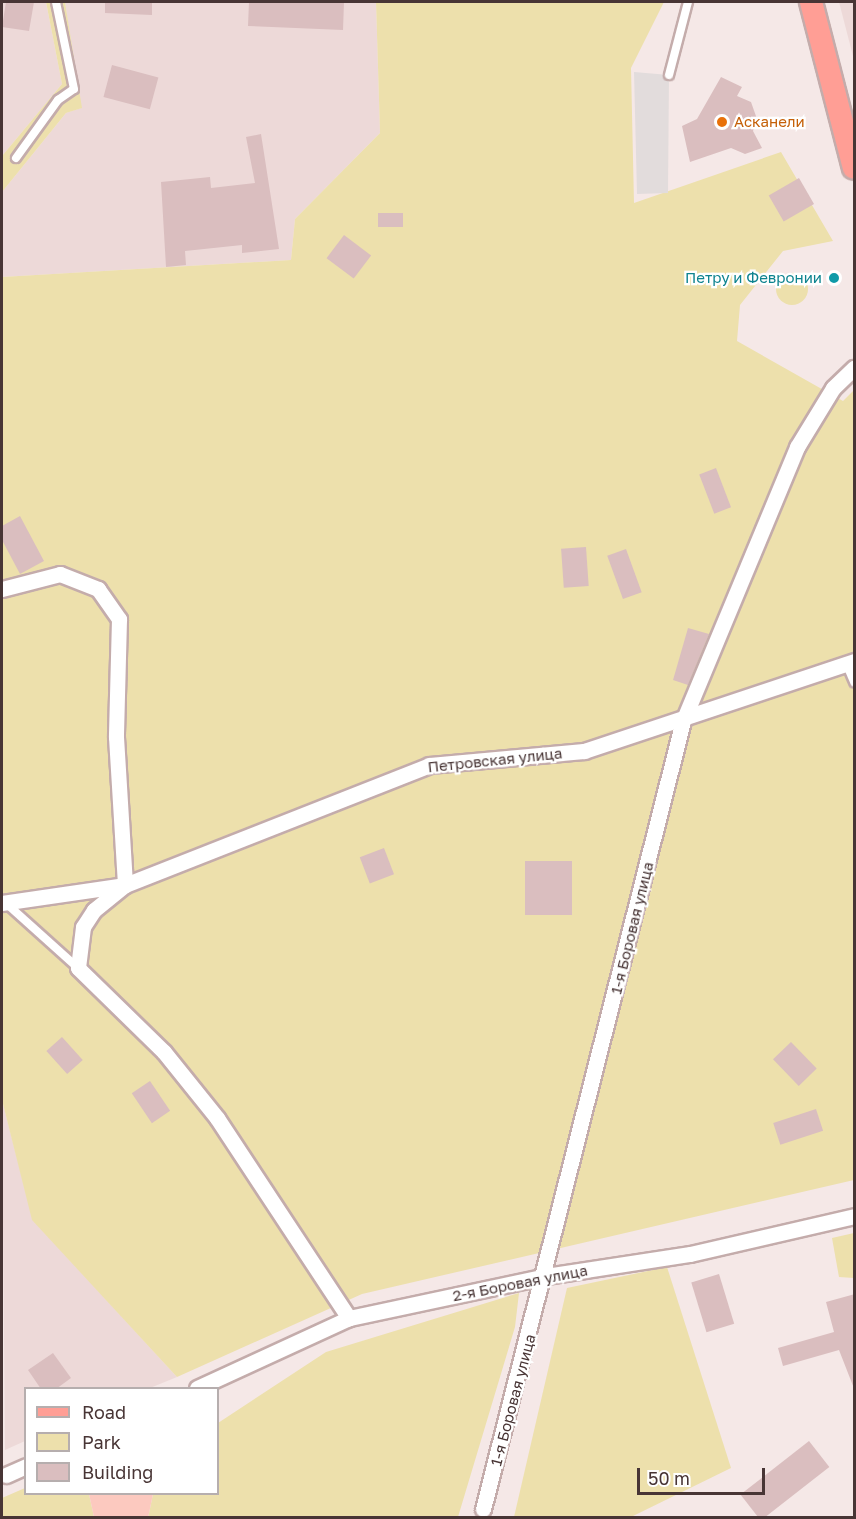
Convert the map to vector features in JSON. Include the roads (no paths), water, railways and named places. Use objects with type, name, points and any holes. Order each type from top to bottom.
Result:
[{"type":"main road","points":[[811,2],[855,168]]},
{"type":"street","name":"1-я Боровая улица","points":[[482,1513],[546,1276],[683,721],[797,447],[833,388],[855,368]]},
{"type":"street","points":[[2,589],[60,574],[98,589],[119,619],[116,737],[125,885],[94,910],[82,927],[78,968],[164,1052],[217,1118],[349,1318]]},
{"type":"street","name":"Петровская улица","points":[[5,904],[125,885],[429,765],[584,751],[683,721],[850,662]]},
{"type":"street","name":"2-я Боровая улица","points":[[201,1387],[349,1318],[546,1276],[690,1254],[855,1216]]},
{"type":"street","points":[[4,1476],[24,1467]]},
{"type":"lane","points":[[16,158],[58,100],[74,89],[56,2]]},
{"type":"lane","points":[[669,75],[688,2]]},
{"type":"lane","points":[[850,662],[855,682]]},
{"type":"lane","points":[[5,904],[78,968]]},
{"type":"place","name":"Асканели","points":[[722,122]]},
{"type":"place","name":"Петру и Февронии","points":[[834,278]]}]
